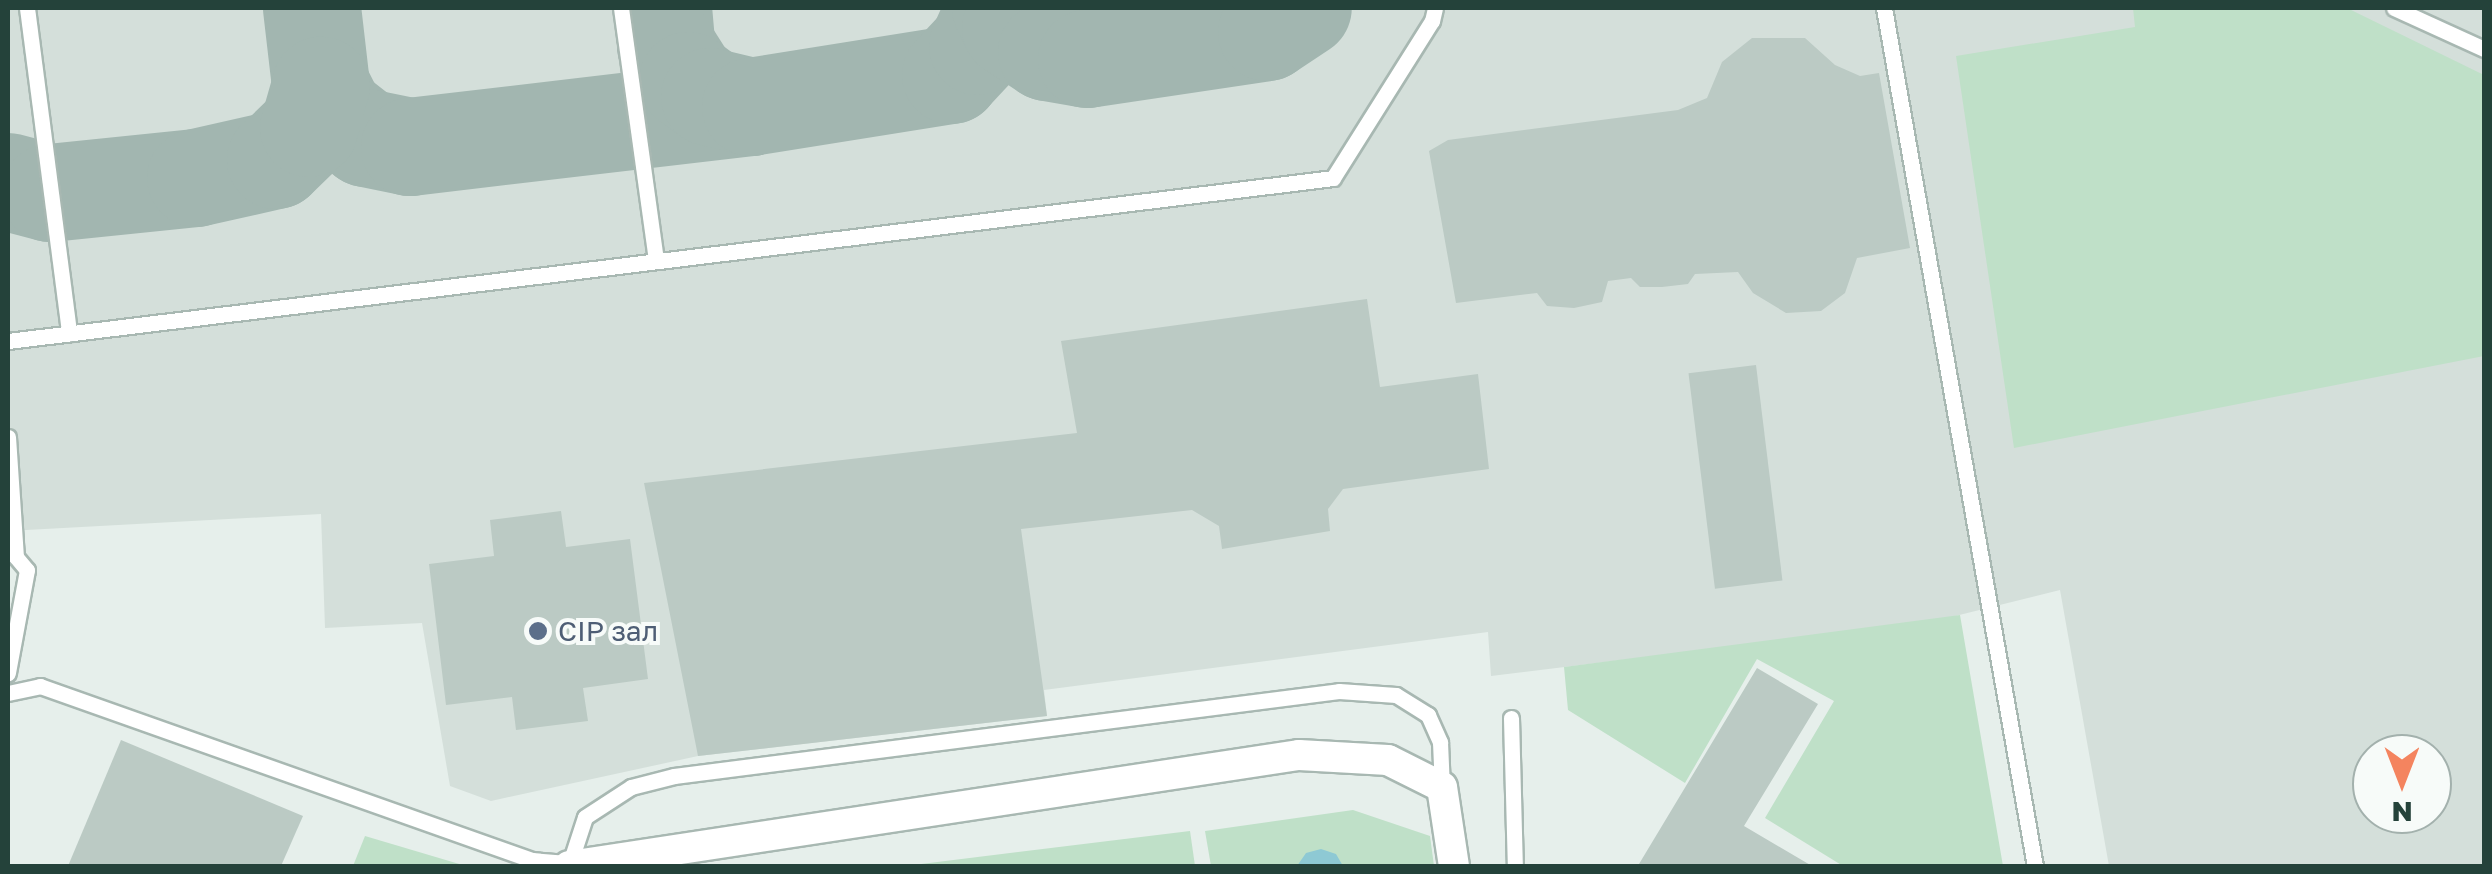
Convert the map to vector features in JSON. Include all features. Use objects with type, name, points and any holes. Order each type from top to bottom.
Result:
[{"type":"street","points":[[570,865],[1299,755],[1388,760],[1442,787],[1454,866]]},
{"type":"lane","points":[[26,8],[69,334]]},
{"type":"lane","points":[[621,8],[656,261]]},
{"type":"lane","points":[[8,341],[1332,178],[1432,21],[1435,8]]},
{"type":"lane","points":[[1884,8],[2035,866]]},
{"type":"lane","points":[[2394,8],[2484,48]]},
{"type":"lane","points":[[8,438],[16,557],[28,570],[8,674]]},
{"type":"lane","points":[[8,693],[40,686],[532,860],[570,865],[585,817],[631,787],[674,776],[1339,691],[1396,696],[1428,715],[1440,742],[1442,787]]},
{"type":"lane","points":[[1510,718],[1514,866]]},
{"type":"shaded area","points":[[8,8],[2484,8],[2484,866],[2109,866],[2060,590],[1931,622],[1491,676],[1488,632],[1044,690],[1047,716],[698,756],[491,801],[450,786],[422,623],[325,628],[321,514],[8,531]]},
{"type":"green space","points":[[2133,8],[2347,8],[2484,75],[2484,356],[2014,448],[1956,56],[2135,27]]},
{"type":"green space","points":[[1960,615],[2003,866],[1843,866],[1765,818],[1834,701],[1757,659],[1685,783],[1568,710],[1564,667]]},
{"type":"green space","points":[[1353,810],[1430,836],[1434,866],[1211,866],[1205,831]]},
{"type":"green space","points":[[1190,831],[1195,866],[905,866]]},
{"type":"green space","points":[[365,836],[466,866],[353,866]]},
{"type":"water","points":[[1321,849],[1336,854],[1343,866],[1297,866],[1306,853]]},
{"type":"building","points":[[1752,38],[1805,38],[1835,65],[1860,76],[1879,73],[1910,248],[1857,258],[1845,293],[1821,311],[1786,313],[1753,293],[1738,272],[1695,274],[1688,284],[1662,287],[1640,287],[1631,278],[1608,281],[1602,302],[1574,308],[1547,306],[1537,293],[1456,303],[1429,151],[1448,140],[1678,110],[1707,98],[1722,62]]},
{"type":"building","points":[[1367,299],[1380,387],[1478,374],[1489,469],[1343,489],[1328,509],[1330,531],[1222,549],[1219,526],[1192,510],[1021,529],[1047,716],[698,756],[644,483],[1077,433],[1061,341]]},
{"type":"building","points":[[1756,365],[1782,580],[1715,589],[1689,373]]},
{"type":"building","points":[[561,511],[566,547],[630,539],[648,679],[583,688],[588,721],[516,730],[512,697],[446,705],[429,564],[494,556],[490,520]]},
{"type":"building","points":[[1757,668],[1818,704],[1744,826],[1812,866],[1639,864]]},
{"type":"building","points":[[121,740],[303,816],[281,866],[68,866]]},
{"type":"taxiway","points":[[312,8],[321,86],[335,114],[366,138],[410,147],[751,107]]},
{"type":"taxiway","points":[[663,8],[666,46],[688,81],[710,97],[751,107],[951,75],[978,46],[995,8]]},
{"type":"taxiway","points":[[1001,8],[1011,28],[1047,52],[1087,59],[1267,32],[1303,8]]},
{"type":"taxiway","points":[[8,182],[50,193],[196,178],[276,160],[309,128],[321,86]]},
{"type":"place","name":"CIP зал","points":[[538,631]]}]
